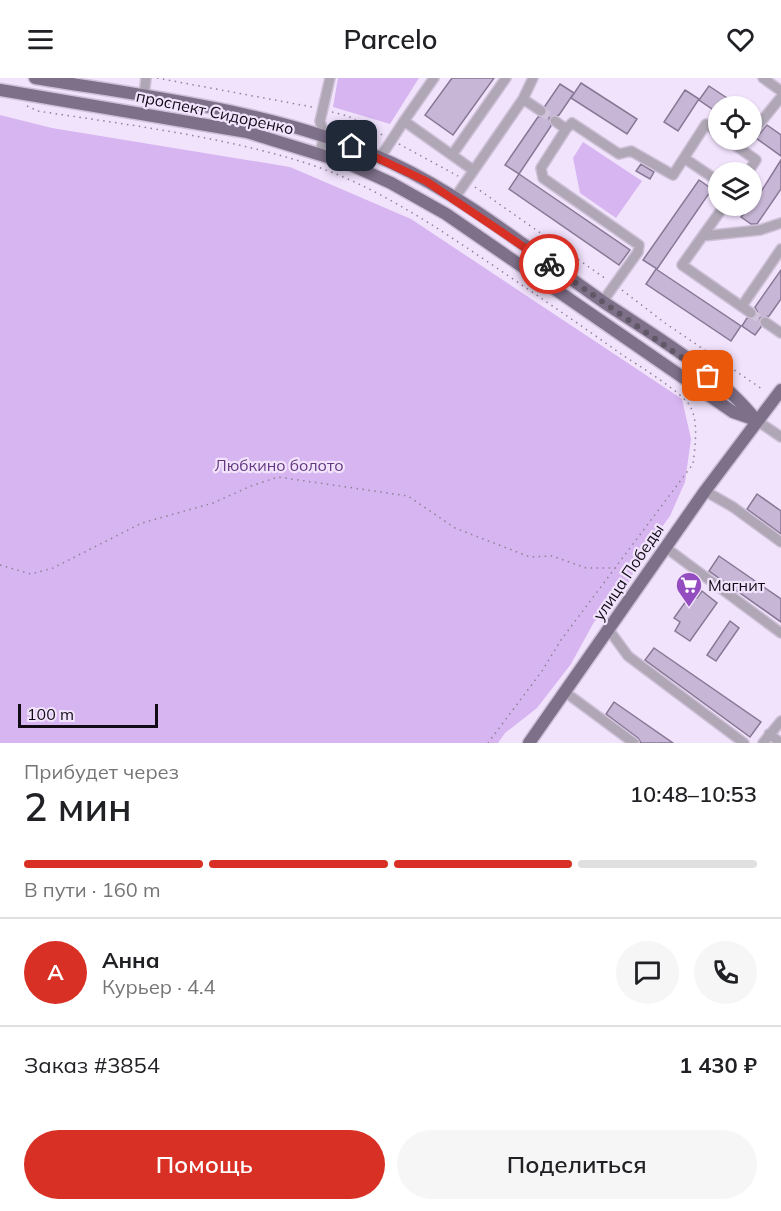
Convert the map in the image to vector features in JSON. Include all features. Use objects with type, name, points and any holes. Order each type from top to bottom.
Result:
[{"type":"main road","name":"проспект Сидоренко","points":[[35,78],[241,113],[324,136],[380,158],[454,199],[603,301],[740,400],[756,420]]},
{"type":"main road","name":"проспект Сидоренко","points":[[0,90],[247,132],[320,153],[391,183],[446,214],[733,412],[756,420]]},
{"type":"main road","name":"улица Победы","points":[[529,743],[665,547],[756,420],[781,390]]},
{"type":"street","points":[[144,96],[146,78]]},
{"type":"street","points":[[320,153],[324,136],[320,121],[330,78]]},
{"type":"street","points":[[380,158],[434,78]]},
{"type":"street","points":[[452,155],[506,78]]},
{"type":"street","points":[[454,199],[523,99],[533,78]]},
{"type":"street","points":[[763,78],[781,91]]},
{"type":"street","points":[[762,121],[781,97]]},
{"type":"street","points":[[523,99],[541,111]]},
{"type":"street","points":[[404,121],[473,170]]},
{"type":"street","points":[[555,121],[566,129]]},
{"type":"street","points":[[603,301],[638,252],[639,245],[543,178],[541,168],[572,123],[619,154],[631,151],[673,175],[706,124],[708,126]]},
{"type":"street","points":[[742,150],[756,160],[755,162]]},
{"type":"street","points":[[684,158],[708,174]]},
{"type":"street","points":[[717,216],[682,265],[751,313]]},
{"type":"street","points":[[703,236],[760,230],[781,223]]},
{"type":"street","points":[[742,306],[781,249]]},
{"type":"street","points":[[765,322],[781,333]]},
{"type":"street","points":[[756,420],[781,437]]},
{"type":"street","points":[[705,491],[733,507],[781,542]]},
{"type":"street","points":[[665,547],[781,633]]},
{"type":"street","points":[[609,630],[628,656],[744,743]]},
{"type":"street","points":[[565,692],[634,743]]},
{"type":"street","points":[[763,743],[781,721]]},
{"type":"street","points":[[769,734],[781,743]]},
{"type":"path","points":[[26,105],[38,111],[175,132],[258,151],[308,164],[355,181],[398,203],[441,230],[671,389],[690,406],[696,438],[693,464],[618,568],[581,613],[489,743]]},
{"type":"path","points":[[753,383],[762,389]]},
{"type":"path","points":[[0,565],[31,574],[53,568],[142,523],[213,503],[278,477],[408,496],[455,528],[530,556],[552,556],[586,568],[618,568]]},
{"type":"green space","points":[[338,78],[419,78],[390,124],[333,107]]},
{"type":"green space","name":"Любкино болото","points":[[0,115],[52,128],[290,167],[411,219],[682,399],[691,439],[685,482],[670,516],[645,550],[621,597],[594,622],[571,664],[537,708],[505,733],[498,743],[0,743]]},
{"type":"green space","points":[[583,142],[642,181],[616,218],[580,193],[573,158]]},
{"type":"building","points":[[452,78],[494,78],[453,135],[425,115]]},
{"type":"building","points":[[581,83],[637,119],[627,134],[571,98]]},
{"type":"building","points":[[560,84],[574,93],[559,115],[549,118],[551,126],[519,174],[505,165],[538,117],[546,115],[545,106]]},
{"type":"building","points":[[709,86],[724,96],[708,96],[708,106],[699,100]]},
{"type":"building","points":[[685,90],[699,99],[678,131],[664,122]]},
{"type":"building","points":[[767,125],[781,135],[781,156],[762,142],[762,131]]},
{"type":"building","points":[[781,160],[781,189],[757,224],[751,224],[741,217],[762,216],[762,190]]},
{"type":"building","points":[[641,164],[654,172],[650,179],[636,171]]},
{"type":"building","points":[[519,174],[630,250],[619,265],[509,189]]},
{"type":"building","points":[[699,180],[708,186],[708,195],[657,269],[643,260]]},
{"type":"building","points":[[656,269],[741,326],[731,341],[646,284]]},
{"type":"building","points":[[781,270],[781,299],[769,316],[760,318],[761,327],[755,335],[742,326],[747,318],[756,317],[758,313],[755,307]]},
{"type":"building","points":[[757,494],[781,511],[781,534],[747,509]]},
{"type":"building","points":[[719,556],[781,599],[781,622],[709,571]]},
{"type":"building","points":[[702,591],[717,603],[690,641],[675,631],[680,622],[674,618],[691,594],[697,598]]},
{"type":"building","points":[[730,621],[739,628],[716,661],[707,655]]},
{"type":"building","points":[[654,648],[761,722],[750,737],[645,660]]},
{"type":"building","points":[[614,702],[673,743],[641,743],[638,738],[606,714]]},
{"type":"tunnel","points":[[541,111],[555,121]]},
{"type":"tunnel","points":[[751,313],[765,322]]},
{"type":"way so far","points":[[549,264],[708,376]]},
{"type":"place","name":"Магнит","points":[[689,608]]},
{"type":"route","points":[[352,146],[426,181],[549,264]]}]
